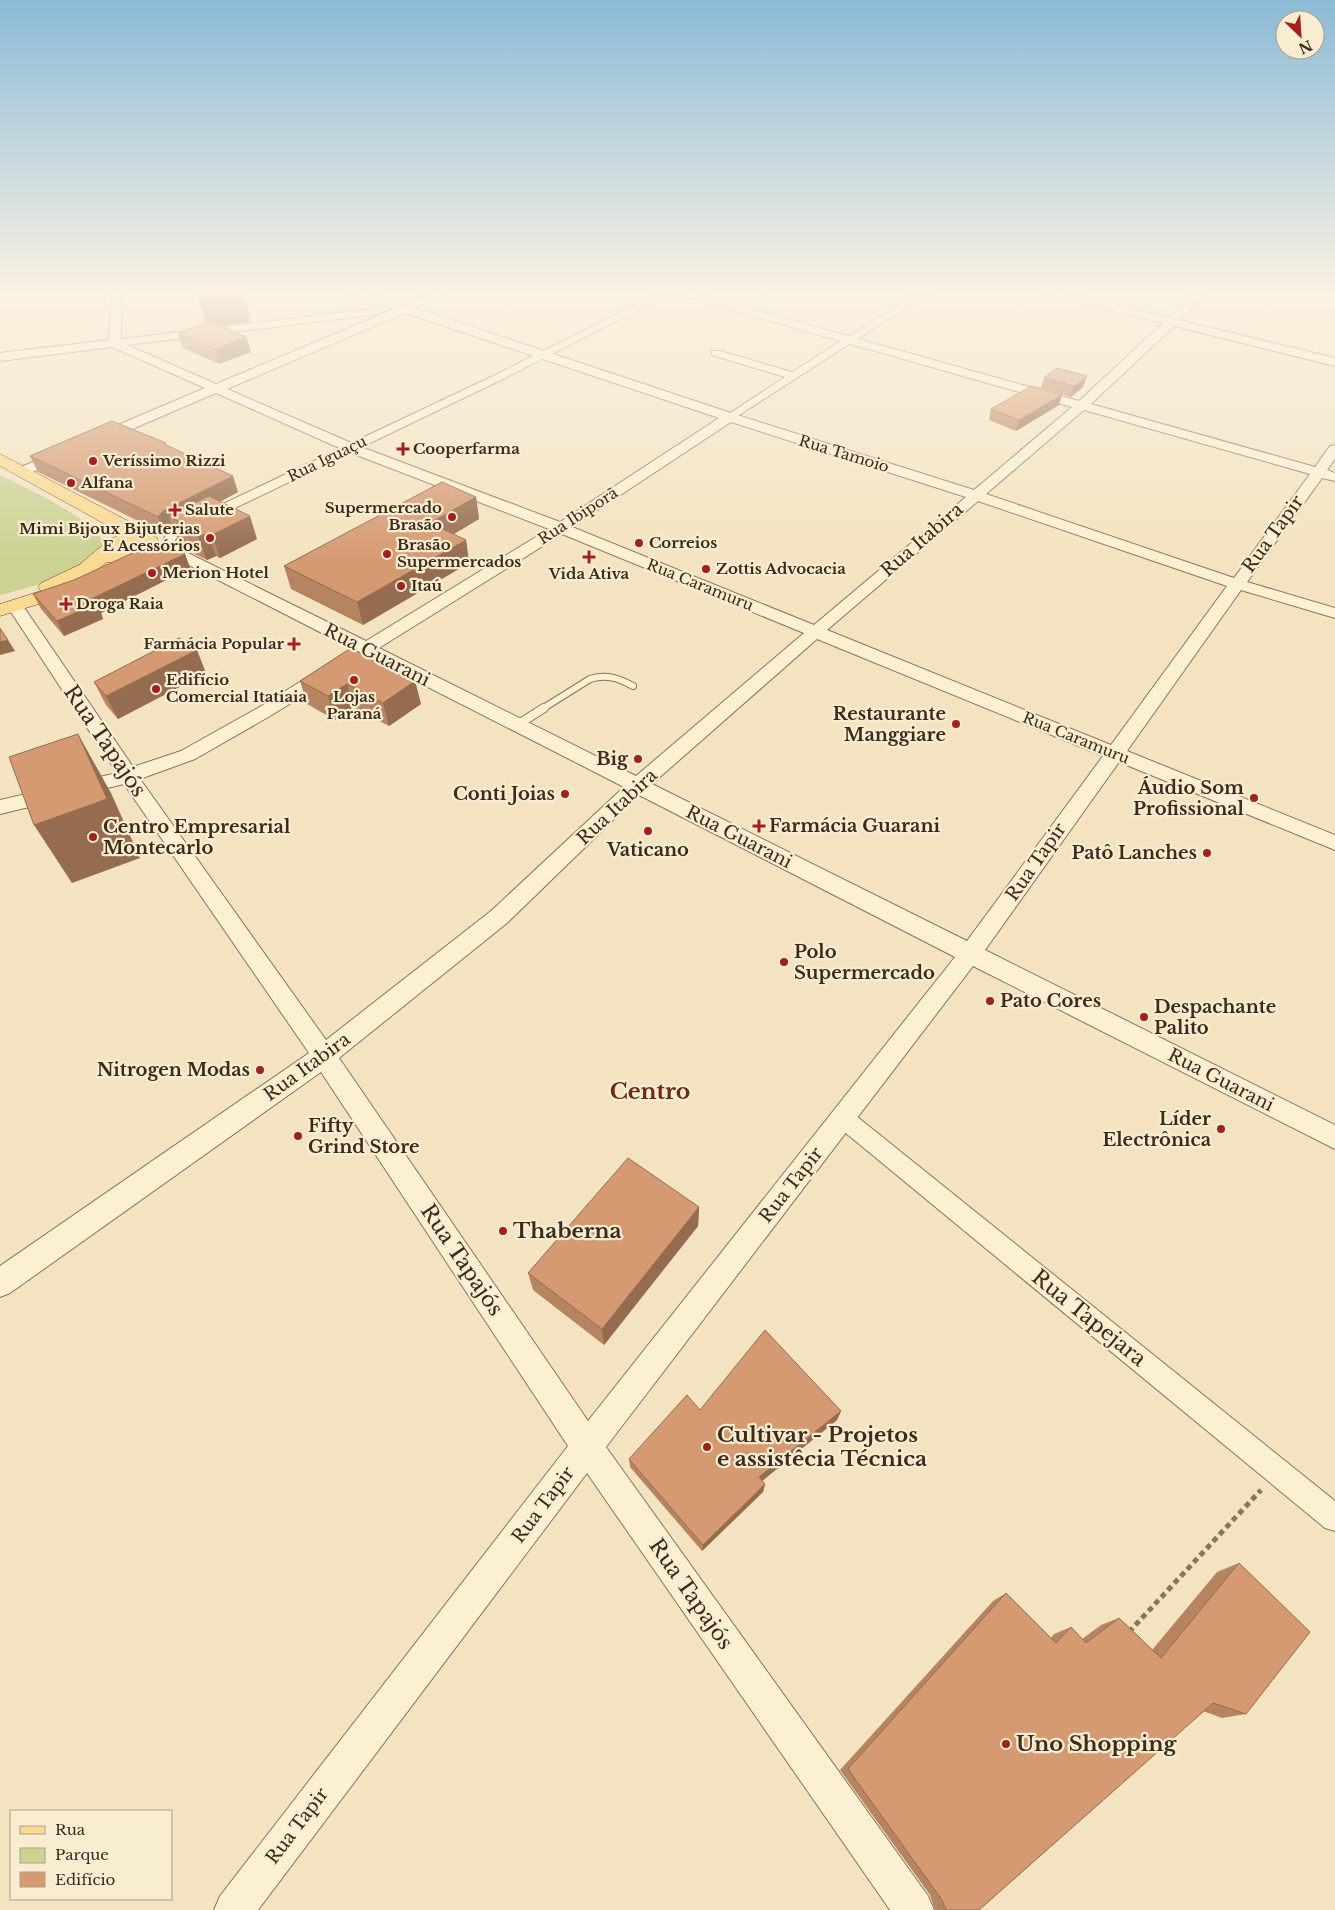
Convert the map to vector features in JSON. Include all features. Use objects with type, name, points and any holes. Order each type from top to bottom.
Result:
[{"type":"main road","points":[[0,459],[124,526],[140,547]]},
{"type":"main road","points":[[0,470],[88,518],[101,529],[110,549]]},
{"type":"main road","points":[[5,606],[86,569],[122,540],[140,547]]},
{"type":"main road","points":[[5,606],[63,590],[104,574],[140,547]]},
{"type":"street","name":"Rua Caramuru","points":[[199,381],[351,448],[561,528],[1335,843]]},
{"type":"street","points":[[22,471],[231,381]]},
{"type":"street","name":"Rua Iguaçu","points":[[174,532],[488,381]]},
{"type":"street","name":"Rua Tamoio","points":[[622,381],[729,418],[975,495],[1237,584],[1335,613]]},
{"type":"street","name":"Rua Ibiporã","points":[[0,807],[108,783],[188,755],[264,712],[364,648],[561,528],[786,381]]},
{"type":"street","points":[[994,381],[1335,477]]},
{"type":"street","name":"Rua Itabira","points":[[0,1283],[324,1056],[499,917],[637,786],[1108,381]]},
{"type":"street","name":"Rua Tapir","points":[[234,1910],[587,1447],[970,954],[1335,449]]},
{"type":"street","points":[[140,547],[153,538],[174,532]]},
{"type":"street","points":[[174,532],[169,540],[170,544],[183,556]]},
{"type":"street","name":"Rua Guarani","points":[[140,547],[183,556],[1335,1138]]},
{"type":"street","name":"Rua Tapajós","points":[[5,606],[129,776],[324,1056],[587,1447],[914,1910]]},
{"type":"street","name":"Rua Tapejara","points":[[843,1118],[1335,1518]]},
{"type":"lane","points":[[517,725],[590,679],[602,676],[615,677],[633,686]]},
{"type":"path","points":[[1125,1635],[1278,1471]]},
{"type":"green space","points":[[0,475],[57,504],[86,523],[97,533],[103,542],[96,553],[85,563],[58,578],[0,595]]},
{"type":"building","points":[[1056,381],[1080,381],[1074,386]]},
{"type":"building","points":[[1032,386],[1062,395],[1019,420],[991,409]]},
{"type":"building","points":[[112,421],[166,443],[164,444],[233,476],[163,511],[158,517],[30,456]]},
{"type":"building","points":[[442,482],[476,497],[430,523],[466,540],[357,602],[284,566]]},
{"type":"building","points":[[209,496],[250,516],[212,535],[208,533],[198,537],[174,525],[180,522],[169,517],[171,514]]},
{"type":"building","points":[[157,544],[172,547],[185,554],[91,599],[96,604],[57,621],[33,594],[74,580],[150,545]]},
{"type":"building","points":[[0,628],[8,640],[0,642]]},
{"type":"building","points":[[179,638],[197,650],[106,696],[94,682]]},
{"type":"building","points":[[351,648],[415,681],[383,703],[347,684],[328,696],[300,681]]},
{"type":"building","points":[[78,734],[107,799],[34,825],[9,757]]},
{"type":"building","points":[[628,1158],[699,1207],[602,1329],[528,1273]]},
{"type":"building","points":[[765,1330],[841,1411],[759,1477],[765,1484],[703,1545],[629,1459],[687,1395],[700,1410]]},
{"type":"building","name":"Uno Shopping","points":[[1239,1563],[1310,1632],[1246,1714],[1213,1703],[979,1910],[946,1910],[942,1900],[848,1769],[1006,1593],[1056,1643],[1071,1627],[1086,1643],[1119,1618],[1161,1658]]},
{"type":"place","name":"Cooperfarma","points":[[403,449]]},
{"type":"place","name":"Veríssimo Rizzi","points":[[93,461]]},
{"type":"place","name":"Alfana","points":[[71,483]]},
{"type":"place","name":"Salute","points":[[175,510]]},
{"type":"place","name":"Supermercado Brasão","points":[[452,517]]},
{"type":"place","name":"Mimi Bijoux Bijuterias E Acessórios","points":[[210,538]]},
{"type":"place","name":"Correios","points":[[639,543]]},
{"type":"place","name":"Brasão Supermercados","points":[[387,554]]},
{"type":"place","name":"Vida Ativa","points":[[589,557]]},
{"type":"place","name":"Zottis Advocacia","points":[[706,569]]},
{"type":"place","name":"Merion Hotel","points":[[152,573]]},
{"type":"place","name":"Itaú","points":[[401,586]]},
{"type":"place","name":"Droga Raia","points":[[66,604]]},
{"type":"place","name":"Farmácia Popular","points":[[294,644]]},
{"type":"place","name":"Lojas Paraná","points":[[354,680]]},
{"type":"place","name":"Edifício Comercial Itatiaia","points":[[156,689]]},
{"type":"place","name":"Restaurante Manggiare","points":[[956,724]]},
{"type":"place","name":"Big","points":[[638,759]]},
{"type":"place","name":"Conti Joias","points":[[565,794]]},
{"type":"place","name":"Áudio Som Profissional","points":[[1254,798]]},
{"type":"place","name":"Farmácia Guarani","points":[[759,826]]},
{"type":"place","name":"Vaticano","points":[[648,831]]},
{"type":"place","name":"Centro Empresarial Montecarlo","points":[[93,837]]},
{"type":"place","name":"Patô Lanches","points":[[1207,853]]},
{"type":"place","name":"Polo Supermercado","points":[[784,962]]},
{"type":"place","name":"Pato Cores","points":[[990,1001]]},
{"type":"place","name":"Despachante Palito","points":[[1144,1017]]},
{"type":"place","name":"Nitrogen Modas","points":[[260,1070]]},
{"type":"place","name":"Líder Electrônica","points":[[1221,1129]]},
{"type":"place","name":"Fifty Grind Store","points":[[298,1136]]},
{"type":"place","name":"Thaberna","points":[[503,1231]]},
{"type":"place","name":"Cultivar - Projetos e assistêcia Técnica","points":[[707,1447]]},
{"type":"place","name":"Uno Shopping","points":[[1006,1744]]},
{"type":"district","name":"Centro","points":[[650,1091]]}]
